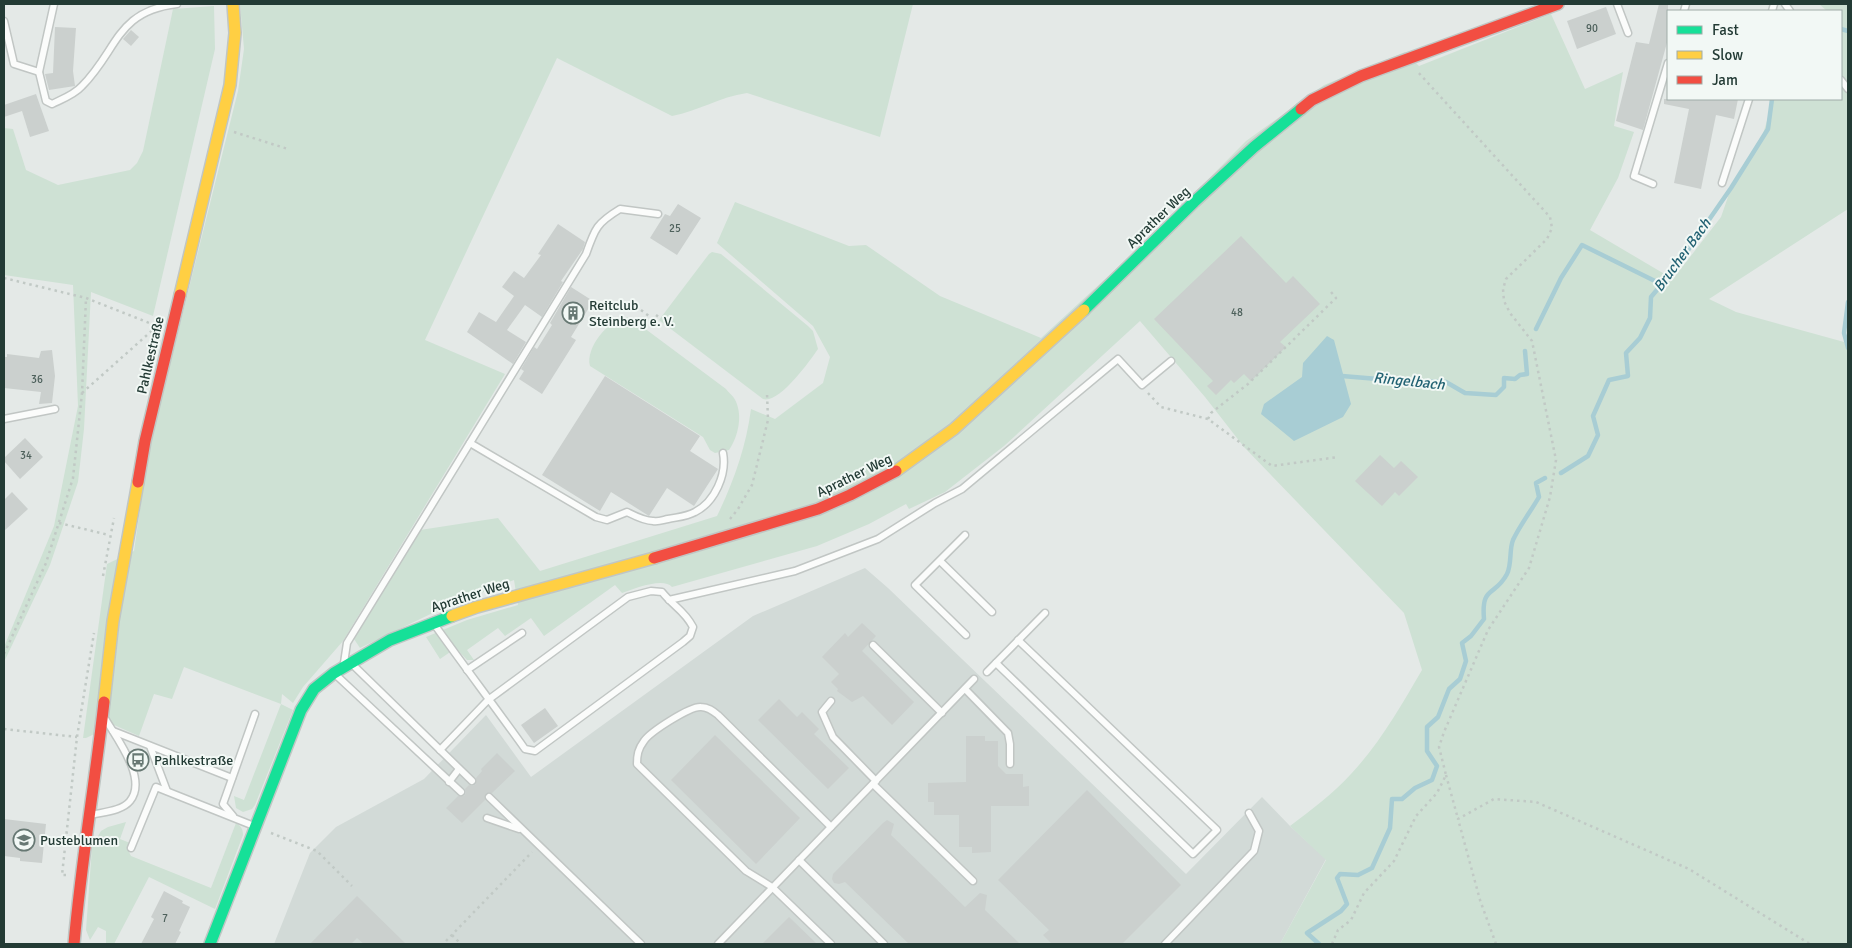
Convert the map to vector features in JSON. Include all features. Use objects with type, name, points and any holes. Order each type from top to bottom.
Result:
[{"type":"street","name":"Pahlkestraße","points":[[74,944],[80,877],[103,715],[112,621],[145,441],[230,85],[235,33],[233,4]]},
{"type":"street","name":"Aprather Weg","points":[[210,944],[301,710],[314,689],[334,673],[390,640],[433,622],[477,607],[710,542],[818,509],[902,468],[954,429],[1092,303],[1194,202],[1254,147],[1312,100],[1361,76],[1558,4]]},
{"type":"lane","points":[[54,4],[39,72],[46,101],[52,104],[69,96],[81,87],[124,28],[139,15],[163,5],[178,4]]},
{"type":"lane","points":[[1617,4],[1628,33]]},
{"type":"lane","points":[[4,21],[14,64],[39,72]]},
{"type":"lane","points":[[1653,184],[1634,176],[1667,66]]},
{"type":"lane","points":[[1722,183],[1749,100]]},
{"type":"lane","points":[[472,782],[347,664],[347,643],[586,254],[595,229],[603,219],[620,209],[658,214]]},
{"type":"lane","points":[[669,600],[795,571],[878,539],[935,503],[962,489],[1118,359],[1142,385],[1171,361]]},
{"type":"lane","points":[[4,418],[55,409]]},
{"type":"lane","points":[[470,442],[596,517],[607,520],[628,512],[654,522],[694,513],[702,508],[710,499],[722,479],[724,461],[722,453]]},
{"type":"lane","points":[[965,535],[915,585],[966,635]]},
{"type":"lane","points":[[940,561],[992,612]]},
{"type":"lane","points":[[433,622],[488,700],[525,749],[535,751],[690,636],[693,627],[686,614],[662,592],[651,590],[628,597],[488,700],[440,750]]},
{"type":"lane","points":[[988,672],[1045,612]]},
{"type":"lane","points":[[467,670],[522,633]]},
{"type":"lane","points":[[996,663],[1192,854],[1217,830],[1018,640]]},
{"type":"lane","points":[[873,645],[942,713]]},
{"type":"lane","points":[[334,673],[461,792]]},
{"type":"lane","points":[[718,944],[974,679]]},
{"type":"lane","points":[[965,689],[1008,734],[1010,764]]},
{"type":"lane","points":[[831,701],[822,712],[833,738],[973,881]]},
{"type":"lane","points":[[831,827],[709,708],[699,706],[690,710],[644,740],[637,754],[637,764],[746,871],[772,887],[831,944]]},
{"type":"lane","points":[[234,817],[223,804],[255,714]]},
{"type":"lane","points":[[90,816],[119,808],[130,801],[136,788],[130,764],[103,715]]},
{"type":"lane","points":[[113,731],[232,778]]},
{"type":"lane","points":[[150,746],[167,791]]},
{"type":"lane","points":[[450,782],[459,769]]},
{"type":"lane","points":[[131,848],[156,787],[256,826]]},
{"type":"lane","points":[[488,797],[641,944]]},
{"type":"lane","points":[[1165,944],[1254,851],[1259,832],[1249,814]]},
{"type":"lane","points":[[487,818],[523,830]]},
{"type":"lane","points":[[799,860],[884,944]]},
{"type":"lane","points":[[1170,939],[1175,944]]},
{"type":"path","points":[[1406,59],[1550,217],[1552,228],[1547,238],[1506,279],[1503,289],[1504,301],[1510,313],[1532,341],[1556,460],[1550,497],[1529,568],[1488,630],[1444,732],[1440,747],[1480,900],[1496,944]]},
{"type":"path","points":[[220,128],[288,148]]},
{"type":"path","points":[[4,278],[86,298],[157,326],[82,393]]},
{"type":"path","points":[[1208,419],[1211,413],[1248,384],[1336,298],[1331,292]]},
{"type":"path","points":[[4,654],[46,563],[73,478],[82,393],[86,298]]},
{"type":"path","points":[[641,310],[648,316]]},
{"type":"path","points":[[656,315],[660,318]]},
{"type":"path","points":[[1142,385],[1161,407],[1208,419],[1272,466],[1338,457]]},
{"type":"path","points":[[727,523],[738,510],[752,485],[768,420],[767,393]]},
{"type":"path","points":[[59,524],[110,535],[102,583]]},
{"type":"path","points":[[80,877],[62,875],[78,737],[94,631]]},
{"type":"path","points":[[4,729],[78,737]]},
{"type":"path","points":[[1332,944],[1338,930],[1351,920],[1364,893],[1394,861],[1416,816],[1437,793],[1446,775]]},
{"type":"path","points":[[1458,819],[1494,799],[1536,802],[1689,869],[1810,944]]},
{"type":"path","points":[[256,826],[317,851],[352,886]]},
{"type":"path","points":[[446,941],[538,845]]},
{"type":"path","points":[[452,935],[462,944]]},
{"type":"shaded area","points":[[865,568],[1186,874],[1262,797],[1326,859],[1280,944],[274,944],[310,853],[336,827],[424,779],[486,715],[531,777],[753,616]]},
{"type":"green space","points":[[240,4],[913,4],[880,137],[747,93],[672,116],[557,58],[425,340],[505,374],[343,641],[303,687],[293,703],[282,694],[281,704],[184,667],[172,699],[154,694],[139,736],[114,725],[83,738],[107,564],[134,551],[148,453],[238,91],[244,49]]},
{"type":"green space","points":[[1819,4],[1848,4],[1848,209],[1709,299],[1736,312],[1844,342],[1848,352],[1848,944],[1280,944],[1326,860],[1290,826],[1329,795],[1362,762],[1390,724],[1422,670],[1404,613],[1244,447],[1205,397],[1140,321],[1004,446],[945,492],[909,509],[906,504],[869,524],[817,546],[672,587],[668,584],[655,583],[622,593],[615,585],[544,636],[531,618],[505,636],[498,628],[467,650],[474,660],[467,660],[456,648],[440,659],[426,637],[467,620],[518,605],[514,580],[443,608],[360,648],[354,639],[420,530],[498,518],[540,571],[717,516],[739,464],[751,409],[775,419],[823,383],[830,357],[813,326],[717,243],[735,202],[849,246],[866,245],[940,296],[1041,338],[1154,234],[1246,141],[1324,85],[1405,52],[1419,66],[1551,14],[1585,89],[1623,72],[1614,126],[1634,132],[1618,178],[1590,230],[1673,279],[1721,217],[1730,191],[1763,134],[1772,100],[1842,100],[1842,10],[1826,10]]},
{"type":"green space","points":[[214,6],[215,49],[153,316],[91,292],[84,429],[78,482],[50,565],[4,662],[4,647],[54,526],[78,406],[73,285],[4,275],[4,128],[13,129],[26,170],[58,185],[130,170],[137,163],[143,151],[173,9]]},
{"type":"green space","points":[[712,252],[721,254],[813,331],[818,349],[793,381],[770,399],[763,399],[659,320]]},
{"type":"green space","points":[[626,317],[632,319],[726,389],[733,397],[739,411],[739,425],[729,450],[715,453],[710,450],[703,437],[590,366],[591,351],[600,336],[612,323]]},
{"type":"green space","points":[[281,704],[293,710],[255,805],[252,809],[243,812],[236,808],[234,796],[244,800]]},
{"type":"green space","points":[[126,822],[120,839],[130,843],[129,852],[131,856],[211,888],[236,823],[239,825],[243,835],[215,909],[149,877],[114,944],[106,944],[106,931],[98,927],[90,940],[86,930],[92,847],[101,831]]},
{"type":"water","points":[[1327,336],[1334,340],[1351,404],[1343,417],[1294,441],[1261,414],[1264,404],[1302,377],[1303,363]]},
{"type":"building","points":[[1659,4],[1668,4],[1667,43],[1643,130],[1616,121],[1636,42],[1649,44]]},
{"type":"building","points":[[1606,7],[1616,34],[1577,49],[1567,21]]},
{"type":"building","points":[[55,27],[76,28],[73,71],[75,86],[49,90],[45,74],[53,73]]},
{"type":"building","points":[[131,30],[139,37],[131,46],[123,39]]},
{"type":"building","points":[[36,94],[49,131],[30,137],[22,111],[4,117],[4,105]]},
{"type":"building","points":[[1664,99],[1738,100],[1734,119],[1716,115],[1701,189],[1674,183],[1689,109],[1664,104]]},
{"type":"building","points":[[678,204],[701,218],[677,255],[650,238],[665,214],[670,216]]},
{"type":"building","points":[[558,224],[585,242],[583,249],[561,281],[563,282],[542,317],[525,305],[507,330],[526,342],[513,364],[467,332],[479,312],[496,322],[514,296],[502,287],[514,271],[524,278],[541,255],[538,254]]},
{"type":"building","points":[[1241,236],[1286,283],[1293,276],[1320,304],[1280,342],[1286,347],[1251,381],[1244,374],[1234,383],[1231,380],[1216,395],[1207,386],[1213,381],[1154,319]]},
{"type":"building","points":[[571,287],[593,301],[571,337],[576,340],[542,394],[519,379],[524,371],[521,369],[534,347],[537,349],[552,325],[550,323]]},
{"type":"building","points":[[52,350],[55,376],[52,403],[39,404],[41,392],[4,388],[4,357],[7,357],[7,354],[39,358],[41,351]]},
{"type":"building","points":[[605,376],[700,436],[690,451],[718,469],[694,506],[667,488],[649,516],[611,492],[600,511],[542,475]]},
{"type":"building","points":[[25,438],[43,457],[20,479],[4,461],[4,458]]},
{"type":"building","points":[[1380,455],[1394,468],[1401,461],[1418,477],[1399,496],[1395,492],[1382,506],[1355,481]]},
{"type":"building","points":[[12,492],[28,509],[4,531],[4,500]]},
{"type":"building","points":[[862,623],[876,636],[862,651],[914,702],[892,725],[863,696],[852,702],[837,691],[838,689],[831,682],[839,674],[822,657],[845,633],[848,637]]},
{"type":"building","points":[[779,699],[797,717],[802,712],[819,729],[814,734],[849,768],[828,789],[758,720]]},
{"type":"building","points":[[545,708],[558,726],[534,743],[521,725]]},
{"type":"building","points":[[715,735],[800,818],[756,864],[671,780]]},
{"type":"building","points":[[966,736],[985,736],[985,741],[998,741],[998,766],[1006,774],[1023,774],[1023,787],[1029,786],[1029,806],[991,806],[991,852],[972,853],[972,847],[959,847],[959,815],[934,815],[934,802],[928,802],[928,783],[966,782]]},
{"type":"building","points":[[497,753],[515,771],[492,793],[486,793],[485,800],[462,823],[446,808],[458,796],[464,796],[466,793],[465,789],[469,785],[473,786],[476,784],[476,778],[482,771],[481,769]]},
{"type":"building","points":[[1087,790],[1181,885],[1122,944],[1052,944],[1043,935],[1049,930],[998,880]]},
{"type":"building","name":"Pusteblumen","points":[[4,819],[46,824],[42,863],[20,861],[20,858],[4,856]]},
{"type":"building","points":[[887,820],[894,824],[891,835],[965,907],[980,893],[987,895],[985,910],[1020,944],[909,944],[845,882],[834,883],[832,879],[833,874]]},
{"type":"building","points":[[164,891],[190,907],[179,931],[181,932],[175,944],[141,944],[154,919],[151,917]]},
{"type":"building","points":[[357,896],[406,944],[364,944],[357,938],[351,944],[310,944]]},
{"type":"building","points":[[789,917],[817,944],[762,944]]},
{"type":"waterway","name":"Brucher Bach","points":[[1842,29],[1848,31]]},
{"type":"waterway","name":"Brucher Bach","points":[[1561,473],[1588,456],[1598,435],[1593,416],[1609,380],[1628,376],[1626,353],[1640,338],[1650,318],[1651,297],[1677,266],[1731,188],[1768,129],[1772,100]]},
{"type":"waterway","name":"Ringelbach","points":[[1536,329],[1561,278],[1582,245],[1661,284]]},
{"type":"waterway","points":[[1848,302],[1844,333],[1848,348]]},
{"type":"waterway","name":"Ringelbach","points":[[1342,376],[1402,381],[1446,382],[1465,393],[1496,395],[1504,387],[1504,378],[1515,379],[1520,375],[1527,374],[1525,351]]},
{"type":"waterway","name":"Brucher Bach","points":[[1319,944],[1307,933],[1341,911],[1347,904],[1337,878],[1340,874],[1358,875],[1372,868],[1390,828],[1392,799],[1402,799],[1415,788],[1432,780],[1437,766],[1427,751],[1427,727],[1438,717],[1449,689],[1460,679],[1466,661],[1462,643],[1471,636],[1484,619],[1487,596],[1507,574],[1513,540],[1539,497],[1536,483],[1545,478]]},
{"type":"traffic: fast","points":[[1084,310],[1194,202],[1254,147],[1301,109]]},
{"type":"traffic: fast","points":[[210,944],[301,710],[314,689],[334,673],[390,640],[452,616]]},
{"type":"traffic: slow","points":[[180,295],[230,85],[235,33],[233,4]]},
{"type":"traffic: slow","points":[[896,471],[954,429],[1084,310]]},
{"type":"traffic: slow","points":[[104,702],[113,621],[138,482]]},
{"type":"traffic: slow","points":[[452,616],[477,607],[654,558]]},
{"type":"traffic: jam","points":[[1301,109],[1312,100],[1361,76],[1558,4]]},
{"type":"traffic: jam","points":[[138,482],[145,441],[180,295]]},
{"type":"traffic: jam","points":[[654,558],[818,509],[896,471]]},
{"type":"traffic: jam","points":[[74,944],[80,883],[104,702]]},
{"type":"place","name":"Reitclub Steinberg e. V.","points":[[573,313]]},
{"type":"place","name":"Pahlkestraße","points":[[138,760]]},
{"type":"place","name":"Pusteblumen","points":[[24,840]]}]
